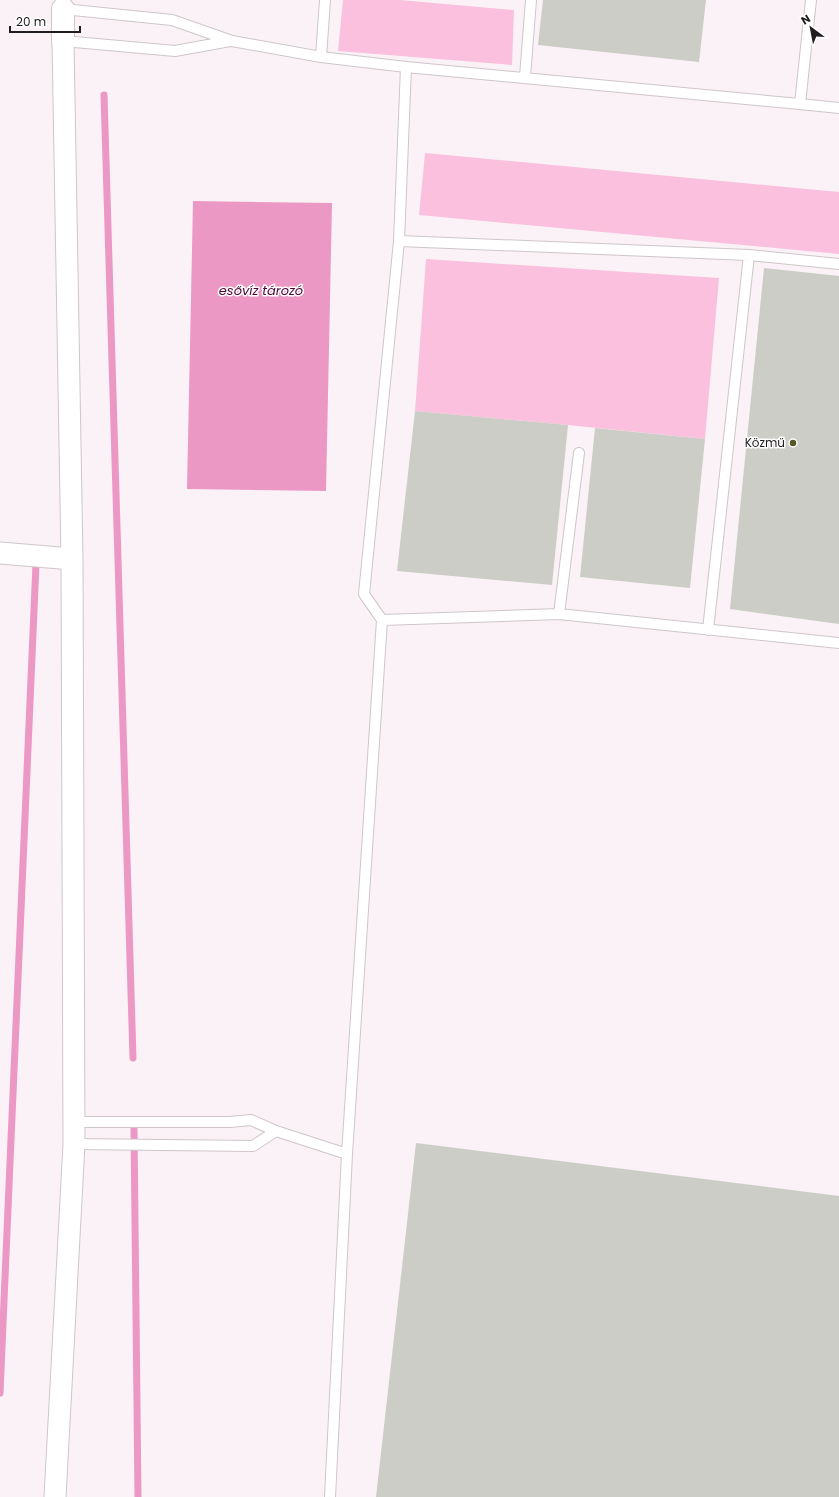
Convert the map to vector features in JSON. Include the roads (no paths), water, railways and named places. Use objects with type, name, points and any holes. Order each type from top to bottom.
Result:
[{"type":"main road","points":[[64,5],[64,41]]},
{"type":"street","points":[[55,1497],[74,1144],[72,559],[64,41]]},
{"type":"street","points":[[0,552],[72,559]]},
{"type":"lane","points":[[321,57],[325,0]]},
{"type":"lane","points":[[525,77],[531,0]]},
{"type":"lane","points":[[800,104],[811,0]]},
{"type":"lane","points":[[64,5],[172,20],[232,41],[321,57],[406,67],[525,77],[839,108]]},
{"type":"lane","points":[[64,41],[175,51],[232,41]]},
{"type":"lane","points":[[330,1497],[347,1154],[382,620],[364,594],[399,241],[406,67]]},
{"type":"lane","points":[[399,241],[749,255],[839,264]]},
{"type":"lane","points":[[708,630],[749,255]]},
{"type":"lane","points":[[560,614],[579,453]]},
{"type":"lane","points":[[382,620],[560,614],[839,643]]},
{"type":"lane","points":[[73,1122],[230,1122],[251,1120],[276,1131],[347,1154]]},
{"type":"lane","points":[[74,1144],[252,1146],[276,1131]]},
{"type":"water","name":"esővíz tározó","points":[[193,201],[332,203],[326,491],[187,489]]},
{"type":"waterway","points":[[104,95],[133,1058]]},
{"type":"waterway","points":[[0,1393],[36,564]]},
{"type":"waterway","points":[[134,1129],[138,1497]]},
{"type":"place","name":"Közmű","points":[[793,443]]}]
